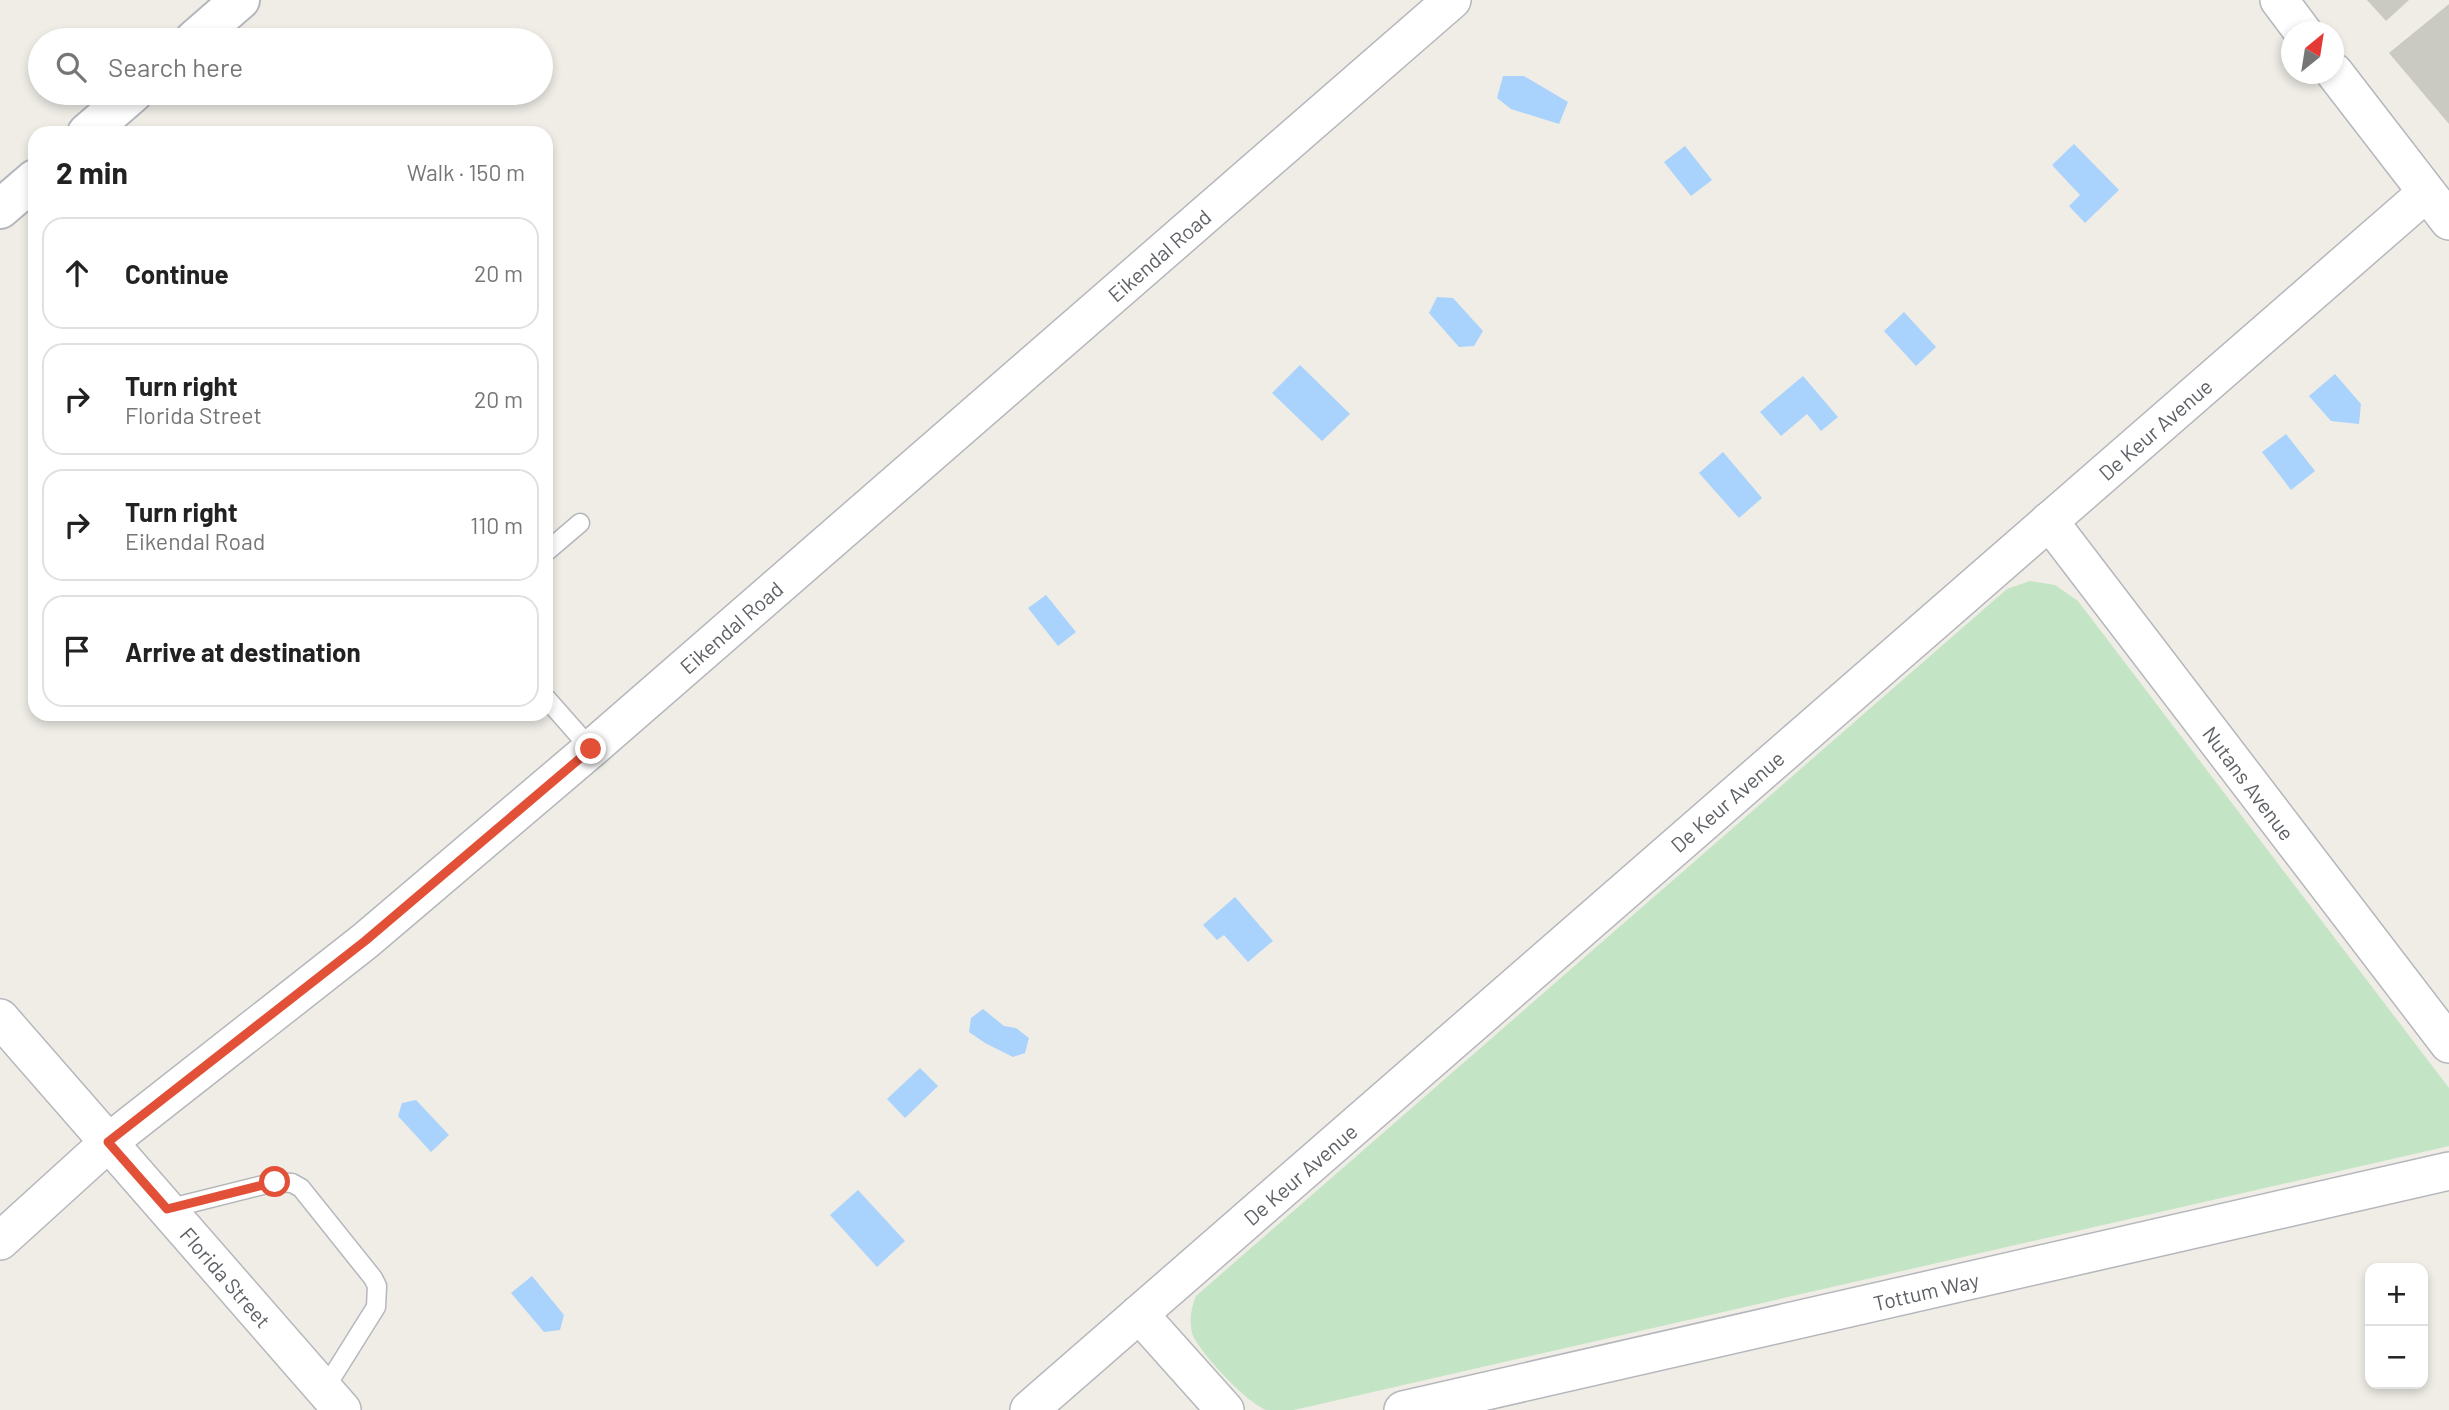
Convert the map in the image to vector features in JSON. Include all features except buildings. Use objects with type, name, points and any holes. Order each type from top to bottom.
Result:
[{"type":"street","points":[[208,28],[240,0]]},
{"type":"street","name":"Eikendal Road","points":[[0,1241],[108,1142],[365,941],[591,749],[1452,0]]},
{"type":"street","points":[[2279,0],[2295,21]]},
{"type":"street","points":[[2342,84],[2449,221]]},
{"type":"street","points":[[95,126],[119,105]]},
{"type":"street","points":[[0,209],[28,185]]},
{"type":"street","name":"De Keur Avenue","points":[[1029,1410],[2426,193]]},
{"type":"street","name":"Nutans Avenue","points":[[2049,521],[2449,1044]]},
{"type":"street","name":"Florida Street","points":[[0,1018],[333,1400]]},
{"type":"street","name":"Tottum Way","points":[[1403,1410],[2449,1171]]},
{"type":"street","points":[[1139,1314],[1225,1410]]},
{"type":"lane","points":[[553,546],[580,523]]},
{"type":"lane","points":[[553,706],[591,749]]},
{"type":"lane","points":[[167,1209],[275,1182],[292,1183],[301,1188],[377,1286],[376,1307],[333,1400]]},
{"type":"green space","points":[[2030,581],[2055,585],[2078,601],[2449,1088],[2449,1146],[1294,1410],[1267,1410],[1248,1399],[1203,1352],[1196,1341],[1192,1333],[1191,1314],[1196,1296],[2007,589]]},
{"type":"water","points":[[1503,76],[1524,76],[1568,102],[1559,124],[1511,109],[1497,98]]},
{"type":"water","points":[[2074,144],[2119,190],[2085,223],[2069,206],[2080,195],[2052,165]]},
{"type":"water","points":[[1685,146],[1712,180],[1691,196],[1664,162]]},
{"type":"water","points":[[1437,297],[1453,298],[1483,331],[1474,346],[1459,347],[1429,313]]},
{"type":"water","points":[[1904,312],[1936,347],[1916,366],[1884,331]]},
{"type":"water","points":[[1300,365],[1350,414],[1322,441],[1272,393]]},
{"type":"water","points":[[2335,374],[2361,404],[2359,424],[2331,421],[2309,396]]},
{"type":"water","points":[[1803,376],[1838,417],[1821,431],[1807,414],[1781,436],[1760,412]]},
{"type":"water","points":[[2286,434],[2315,471],[2291,490],[2262,452]]},
{"type":"water","points":[[1723,452],[1762,498],[1739,518],[1699,473]]},
{"type":"water","points":[[1046,595],[1076,632],[1058,646],[1028,608]]},
{"type":"water","points":[[1235,897],[1273,941],[1248,962],[1224,935],[1217,940],[1203,925]]},
{"type":"water","points":[[983,1009],[1004,1026],[1016,1028],[1029,1038],[1025,1053],[1013,1057],[969,1032],[971,1018]]},
{"type":"water","points":[[920,1068],[938,1086],[905,1118],[887,1099]]},
{"type":"water","points":[[416,1100],[449,1135],[431,1152],[398,1116],[402,1103]]},
{"type":"water","points":[[858,1190],[905,1241],[877,1267],[830,1215]]},
{"type":"water","points":[[532,1276],[564,1315],[560,1330],[544,1332],[511,1293]]},
{"type":"route","points":[[275,1182],[167,1209],[108,1142],[365,941],[591,749]]}]
